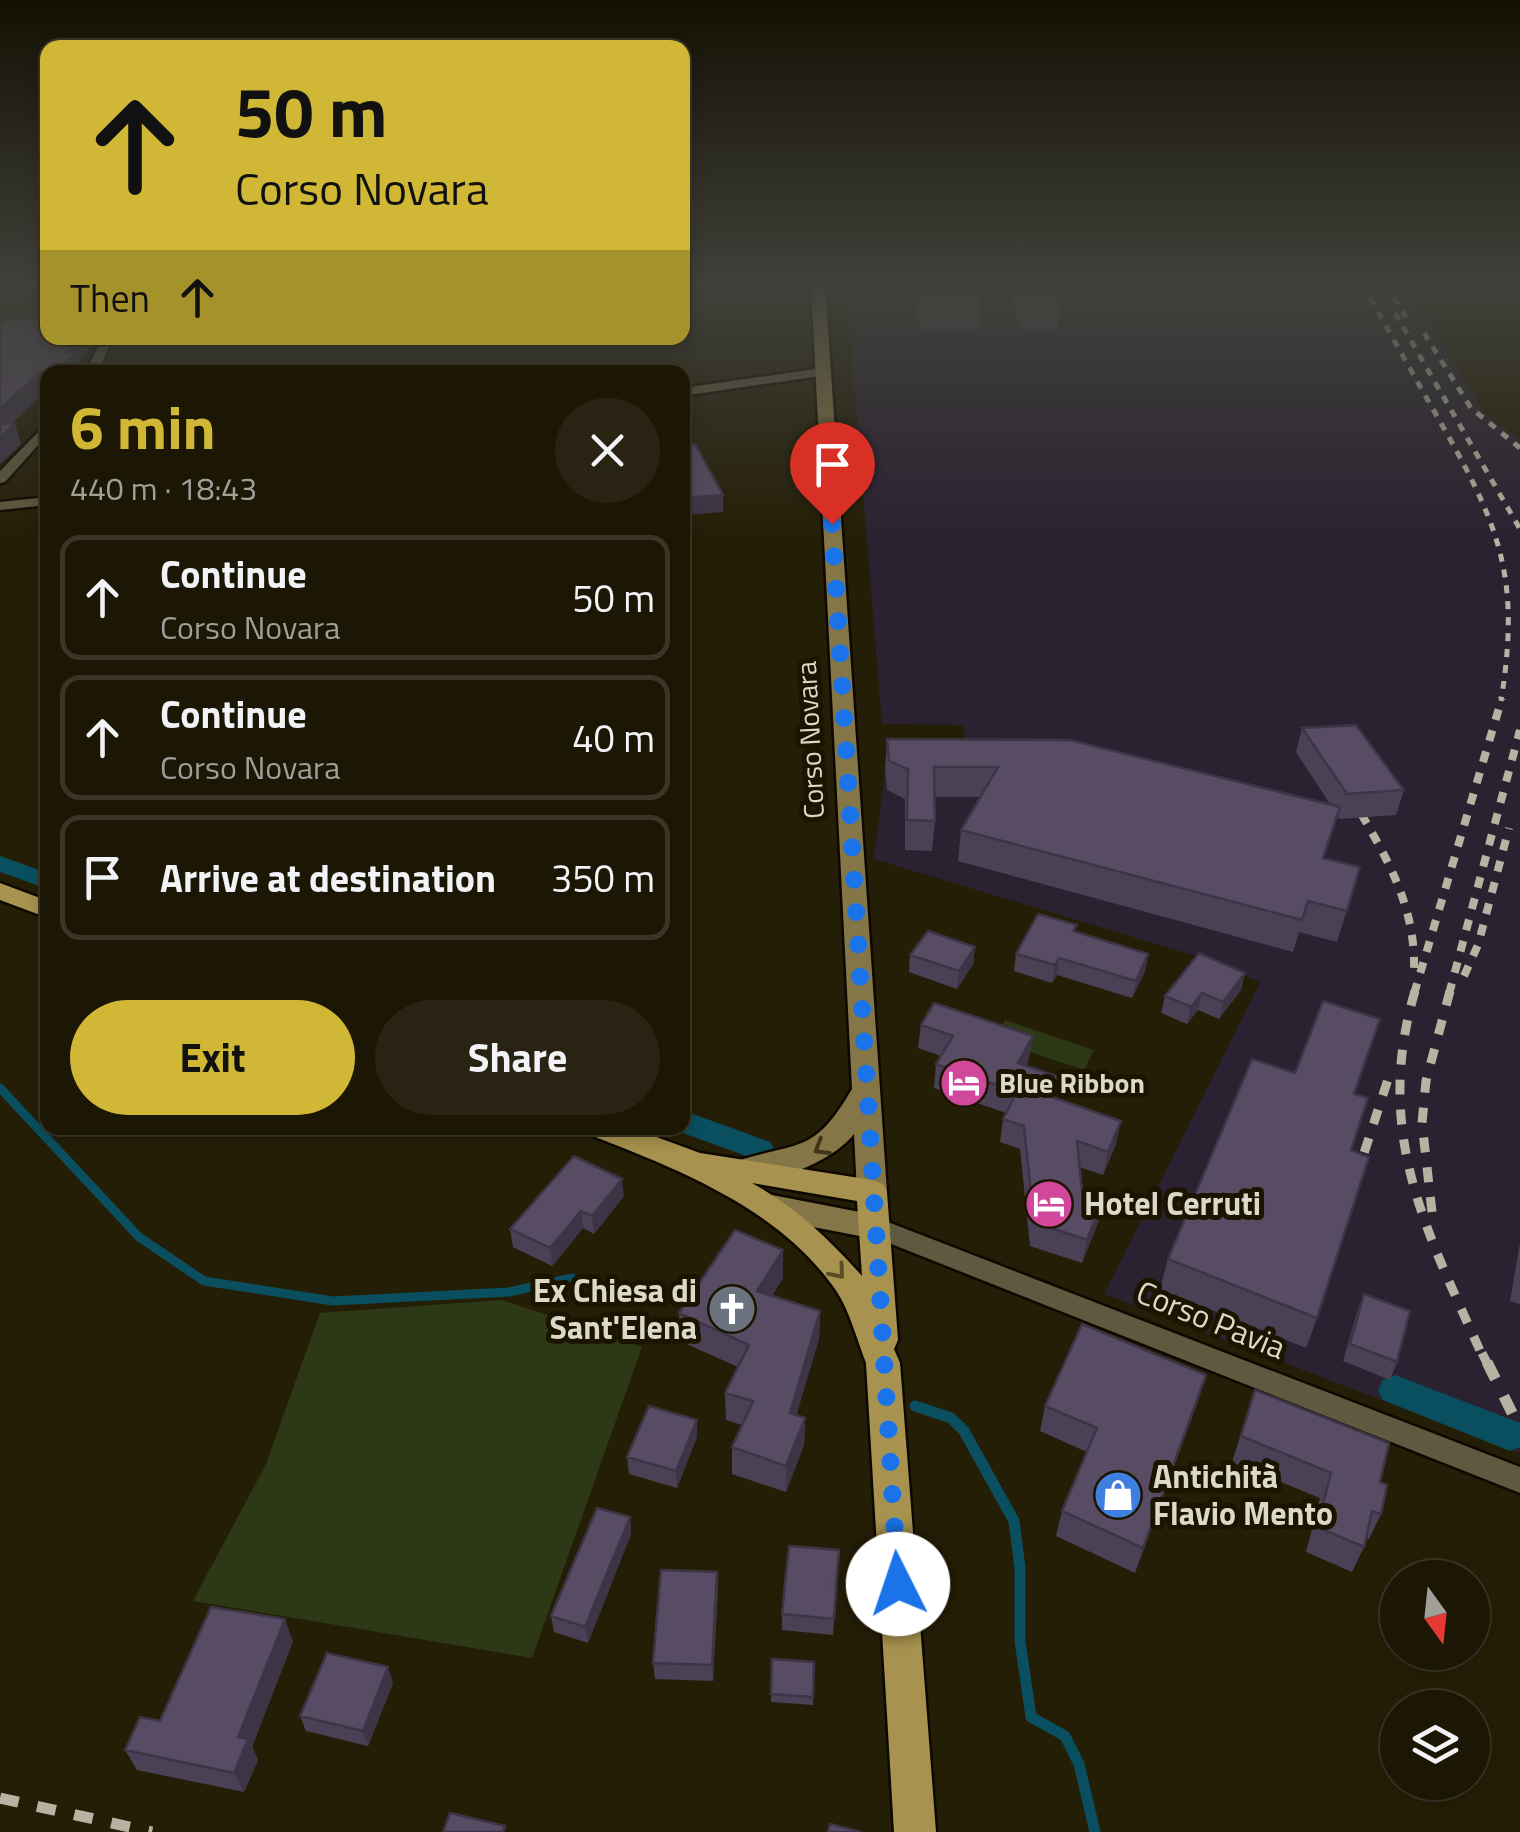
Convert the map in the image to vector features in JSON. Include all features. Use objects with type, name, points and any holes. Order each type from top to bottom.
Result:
[{"type":"main road","name":"Corso Novara","points":[[823,372],[872,1192]]},
{"type":"main road","points":[[0,891],[40,907]]},
{"type":"main road","points":[[748,1169],[816,1155],[841,1135],[866,1090]]},
{"type":"main road","points":[[621,1135],[689,1161],[767,1206],[820,1249],[850,1286],[883,1363]]},
{"type":"main road","points":[[689,1161],[872,1192],[915,1832]]},
{"type":"main road","points":[[767,1206],[875,1227]]},
{"type":"street","points":[[690,391],[823,372]]},
{"type":"street","points":[[0,480],[40,435]]},
{"type":"street","points":[[0,506],[40,502]]},
{"type":"street","name":"Corso Pavia","points":[[875,1227],[1520,1480]]},
{"type":"shaded area","points":[[853,369],[1458,369],[1484,413],[1520,440],[1520,1453],[1104,1294],[1260,982],[1202,958],[874,859],[885,769],[974,769],[962,725],[882,724]]},
{"type":"green space","points":[[1005,1020],[1094,1050],[1084,1070],[994,1040]]},
{"type":"green space","points":[[502,1300],[642,1347],[532,1658],[193,1601],[266,1464],[320,1313]]},
{"type":"building","points":[[0,369],[40,369],[40,373],[0,409]]},
{"type":"building","points":[[0,424],[15,424],[0,438]]},
{"type":"building","points":[[690,444],[695,444],[723,495],[690,498]]},
{"type":"building","points":[[1356,725],[1404,790],[1347,794],[1302,728]]},
{"type":"building","points":[[887,739],[1070,740],[1340,807],[1323,858],[1360,867],[1347,911],[1308,901],[1302,920],[961,830],[998,767],[934,767],[935,821],[907,820],[908,769],[889,761]]},
{"type":"building","points":[[1038,914],[1077,925],[1073,931],[1148,954],[1136,981],[1059,958],[1055,965],[1016,954]]},
{"type":"building","points":[[928,931],[975,947],[959,971],[910,955]]},
{"type":"building","points":[[1199,953],[1245,973],[1223,1002],[1202,993],[1191,1007],[1165,996]]},
{"type":"building","points":[[1323,1001],[1380,1019],[1354,1094],[1368,1098],[1351,1150],[1369,1157],[1317,1318],[1168,1259],[1252,1059],[1295,1073]]},
{"type":"building","points":[[934,1003],[1033,1036],[1018,1063],[1059,1077],[1049,1096],[1121,1121],[1108,1152],[1077,1141],[1082,1191],[1104,1196],[1087,1240],[1034,1222],[1024,1126],[1003,1119],[1017,1092],[936,1064],[953,1036],[921,1025]]},
{"type":"building","points":[[574,1156],[622,1179],[592,1216],[581,1211],[550,1248],[510,1229]]},
{"type":"building","points":[[735,1230],[783,1250],[757,1291],[820,1311],[790,1413],[805,1418],[786,1466],[732,1447],[753,1401],[725,1393],[749,1345],[679,1313]]},
{"type":"building","points":[[1364,1294],[1410,1311],[1397,1362],[1350,1344]]},
{"type":"building","name":"Antichità Flavio Mento","points":[[1082,1324],[1206,1375],[1143,1548],[1062,1511],[1097,1428],[1045,1406]]},
{"type":"building","points":[[1255,1390],[1389,1443],[1380,1482],[1387,1485],[1381,1514],[1372,1511],[1364,1547],[1317,1527],[1331,1473],[1241,1436]]},
{"type":"building","points":[[649,1406],[697,1420],[676,1471],[627,1457]]},
{"type":"building","points":[[597,1508],[630,1517],[585,1627],[551,1616]]},
{"type":"building","points":[[789,1546],[839,1550],[834,1619],[782,1614]]},
{"type":"building","points":[[661,1570],[717,1572],[712,1665],[653,1663]]},
{"type":"building","points":[[211,1607],[285,1619],[238,1737],[248,1739],[234,1773],[125,1750],[140,1717],[160,1721]]},
{"type":"building","points":[[327,1653],[388,1667],[363,1731],[300,1716]]},
{"type":"building","points":[[772,1659],[814,1662],[813,1697],[771,1694]]},
{"type":"building","points":[[450,1813],[505,1826],[503,1832],[443,1832]]},
{"type":"building","points":[[830,1824],[861,1832],[828,1832]]},
{"type":"waterway","points":[[0,863],[40,879]]},
{"type":"waterway","points":[[0,1088],[40,1131]]},
{"type":"waterway","points":[[690,1124],[760,1150]]},
{"type":"waterway","points":[[44,1135],[139,1237],[204,1281],[333,1301],[509,1292],[572,1278]]},
{"type":"waterway","points":[[1395,1390],[1510,1435]]},
{"type":"waterway","points":[[915,1406],[951,1418],[964,1431],[1014,1521],[1020,1568],[1020,1641],[1031,1717],[1065,1736],[1079,1764],[1095,1832]]},
{"type":"railway","points":[[1410,369],[1481,499],[1502,559],[1508,623],[1501,701]]},
{"type":"railway","points":[[1428,369],[1520,529]]},
{"type":"railway","points":[[1447,369],[1471,408],[1520,448]]},
{"type":"railway","points":[[1414,994],[1502,698]]},
{"type":"railway","points":[[1449,994],[1520,730]]},
{"type":"railway","points":[[1350,795],[1395,878],[1409,922],[1414,970]]},
{"type":"railway","points":[[1464,976],[1478,945],[1509,828]]},
{"type":"railway","points":[[1415,991],[1403,1043],[1400,1092],[1404,1139],[1427,1228],[1486,1364]]},
{"type":"railway","points":[[1432,1212],[1422,1123],[1426,1081],[1450,991]]},
{"type":"railway","points":[[1355,1181],[1392,1067]]},
{"type":"railway","points":[[1482,1353],[1488,1365]]},
{"type":"railway","points":[[1487,1362],[1520,1429]]},
{"type":"railway","points":[[0,1798],[152,1832]]},
{"type":"place","name":"Blue Ribbon","points":[[964,1083]]},
{"type":"place","name":"Hotel Cerruti","points":[[1049,1204]]},
{"type":"place","name":"Ex Chiesa di Sant'Elena","points":[[732,1309]]},
{"type":"place","name":"Antichità Flavio Mento","points":[[1118,1495]]},
{"type":"route","points":[[832,524],[898,1584]]}]
